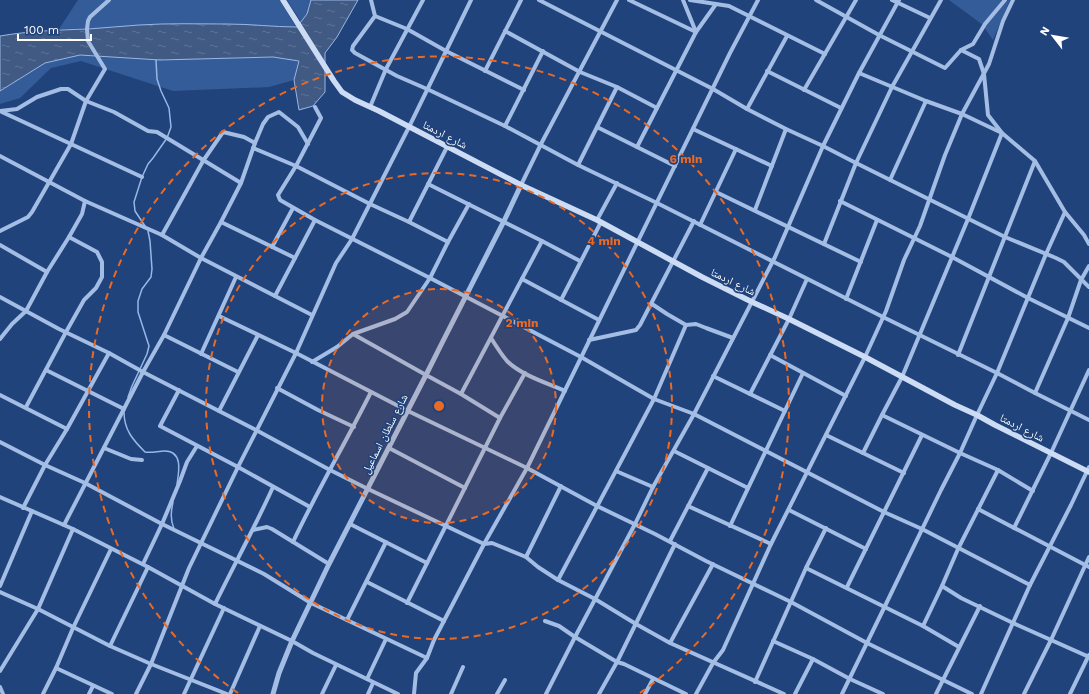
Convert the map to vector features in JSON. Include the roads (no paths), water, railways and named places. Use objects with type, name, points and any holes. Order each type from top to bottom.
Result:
[{"type":"main road","name":"شارع اردمتا","points":[[283,0],[334,81],[342,92],[355,100],[521,185],[599,221],[752,302],[789,319],[995,425],[1088,470]]},
{"type":"street","points":[[0,231],[28,217],[71,144],[86,101],[104,69],[88,41],[88,21],[90,17],[109,0]]},
{"type":"street","points":[[371,0],[375,16]]},
{"type":"street","points":[[370,107],[386,69],[423,0]]},
{"type":"street","points":[[136,694],[151,664],[189,568],[256,430],[296,353],[336,262],[352,239],[471,0]]},
{"type":"street","points":[[485,70],[521,0]]},
{"type":"street","points":[[539,0],[713,89],[747,109],[786,129],[1005,237],[1064,262],[1089,287]]},
{"type":"street","points":[[521,185],[617,0]]},
{"type":"street","points":[[628,0],[696,32]]},
{"type":"street","points":[[683,0],[696,32]]},
{"type":"street","points":[[690,0],[729,6],[825,54]]},
{"type":"street","points":[[414,694],[416,673],[427,658],[434,640],[484,544],[527,468],[730,53],[758,0]]},
{"type":"street","points":[[816,0],[879,35],[945,68],[961,50],[973,44],[985,24],[1005,0]]},
{"type":"street","points":[[804,90],[856,0]]},
{"type":"street","points":[[892,0],[898,1],[930,18]]},
{"type":"street","points":[[824,244],[856,163],[892,87],[940,0]]},
{"type":"street","points":[[696,694],[713,663],[723,650],[771,544],[865,357],[883,317],[962,114],[990,64],[1003,21],[1013,0]]},
{"type":"street","points":[[546,694],[574,637],[635,524],[653,487],[694,414],[773,262],[823,146],[859,72],[898,1]]},
{"type":"street","points":[[637,147],[696,32],[716,4]]},
{"type":"street","points":[[375,16],[407,29],[446,51],[524,90]]},
{"type":"street","points":[[375,16],[353,46],[352,50],[355,53],[386,69],[396,76],[506,126],[578,165],[657,202],[773,262],[997,373],[1070,412],[1089,420]]},
{"type":"street","points":[[505,31],[580,72],[618,87],[657,108]]},
{"type":"street","points":[[747,109],[787,36]]},
{"type":"street","points":[[961,50],[979,59],[984,74],[988,115],[1002,133],[1035,161],[1065,212],[1084,235],[1089,244]]},
{"type":"street","points":[[506,126],[543,51]]},
{"type":"street","points":[[767,71],[842,108]]},
{"type":"street","points":[[859,72],[926,101],[962,114],[1002,133]]},
{"type":"street","points":[[578,165],[618,87]]},
{"type":"street","points":[[0,111],[17,109],[37,97],[61,89],[68,89],[86,101],[114,112],[148,131],[157,132],[241,183]]},
{"type":"street","points":[[890,180],[926,101]]},
{"type":"street","points":[[315,107],[321,118],[296,166],[278,195],[280,200],[315,220],[581,357],[654,399],[694,414],[807,473],[884,512],[922,529],[1030,585]]},
{"type":"street","points":[[0,111],[142,177]]},
{"type":"street","points":[[64,525],[143,372],[164,335],[201,258],[241,183],[263,124],[268,117],[279,112],[298,127],[308,144]]},
{"type":"street","points":[[597,127],[675,166]]},
{"type":"street","points":[[693,129],[772,166]]},
{"type":"street","points":[[755,210],[786,129]]},
{"type":"street","points":[[162,235],[203,161],[223,132],[244,137],[254,145],[448,242]]},
{"type":"street","points":[[863,453],[902,377],[1002,133]]},
{"type":"street","points":[[409,222],[447,147]]},
{"type":"street","points":[[700,225],[736,149]]},
{"type":"street","points":[[0,156],[85,201],[162,235],[236,277],[312,315]]},
{"type":"street","points":[[958,355],[1035,161]]},
{"type":"street","points":[[561,300],[617,183]]},
{"type":"street","points":[[428,184],[580,261]]},
{"type":"street","name":"شارع سلطان اسماعيل","points":[[273,694],[279,673],[292,641],[329,564],[504,222],[521,185]]},
{"type":"street","points":[[716,192],[861,262]]},
{"type":"street","points":[[0,339],[12,324],[26,311],[47,272],[82,214],[85,201]]},
{"type":"street","points":[[840,201],[1089,328]]},
{"type":"street","points":[[312,362],[337,347],[353,334],[395,320],[408,312],[430,278],[469,204]]},
{"type":"street","points":[[272,247],[293,208]]},
{"type":"street","points":[[842,694],[960,454],[997,373],[1065,212]]},
{"type":"street","points":[[275,296],[315,220]]},
{"type":"street","points":[[846,298],[877,220]]},
{"type":"street","points":[[589,340],[636,330],[652,304],[694,221]]},
{"type":"street","points":[[221,222],[295,258]]},
{"type":"street","points":[[26,407],[84,300],[96,288],[102,277],[102,262],[97,252],[69,237]]},
{"type":"street","points":[[462,394],[542,241]]},
{"type":"street","points":[[0,245],[47,272]]},
{"type":"street","points":[[1035,393],[1068,318],[1081,280],[1089,266]]},
{"type":"street","points":[[201,354],[236,277]]},
{"type":"street","points":[[750,394],[789,319],[807,279]]},
{"type":"street","points":[[522,280],[599,320]]},
{"type":"street","points":[[0,297],[368,489],[484,544],[492,543],[526,557],[558,580],[595,599],[670,643],[784,694]]},
{"type":"street","points":[[652,304],[686,325],[696,324],[733,338]]},
{"type":"street","points":[[219,316],[296,353],[408,411],[527,468],[597,506],[791,602],[867,643],[972,694]]},
{"type":"street","points":[[558,580],[654,399],[686,325]]},
{"type":"street","points":[[353,334],[462,394],[500,418]]},
{"type":"street","points":[[164,335],[238,372]]},
{"type":"street","points":[[219,411],[258,335]]},
{"type":"street","points":[[491,338],[507,360],[514,366],[525,373],[565,392]]},
{"type":"street","points":[[23,508],[45,465],[67,429],[109,353]]},
{"type":"street","points":[[770,355],[846,396]]},
{"type":"street","points":[[46,370],[124,409]]},
{"type":"street","points":[[1014,528],[1033,491],[1089,370]]},
{"type":"street","points":[[407,603],[500,418],[525,373]]},
{"type":"street","points":[[730,526],[803,373]]},
{"type":"street","points":[[713,376],[785,411]]},
{"type":"street","points":[[277,388],[354,427]]},
{"type":"street","points":[[179,390],[160,426],[310,507]]},
{"type":"street","points":[[293,542],[371,392]]},
{"type":"street","points":[[0,395],[67,429]]},
{"type":"street","points":[[882,415],[960,454],[998,470],[1033,491]]},
{"type":"street","points":[[826,435],[904,473]]},
{"type":"street","points":[[847,587],[922,435]]},
{"type":"street","points":[[0,442],[85,483],[201,544],[264,574],[311,603],[427,658]]},
{"type":"street","points":[[143,564],[162,524],[187,462],[197,446]]},
{"type":"street","points":[[104,448],[131,459],[142,460]]},
{"type":"street","points":[[389,448],[465,488]]},
{"type":"street","points":[[674,451],[748,488]]},
{"type":"street","points":[[670,541],[708,468]]},
{"type":"street","points":[[922,626],[958,549],[998,470]]},
{"type":"street","points":[[981,694],[1030,585],[1088,470]]},
{"type":"street","points":[[616,471],[653,487]]},
{"type":"street","points":[[526,557],[561,486]]},
{"type":"street","points":[[215,604],[273,487]]},
{"type":"street","points":[[0,497],[73,529],[110,549],[143,564],[215,604],[292,641],[336,665],[398,694]]},
{"type":"street","points":[[688,506],[771,544]]},
{"type":"street","points":[[978,509],[1087,566]]},
{"type":"street","points":[[789,510],[866,549]]},
{"type":"street","points":[[0,586],[32,511]]},
{"type":"street","points":[[350,524],[427,563]]},
{"type":"street","points":[[253,530],[267,527],[329,564]]},
{"type":"street","points":[[755,682],[806,568],[826,528]]},
{"type":"street","points":[[0,671],[38,609],[73,529]]},
{"type":"street","points":[[347,620],[386,542]]},
{"type":"street","points":[[599,694],[617,662],[675,544]]},
{"type":"street","points":[[43,694],[110,549]]},
{"type":"street","points":[[1024,694],[1087,566],[1089,557]]},
{"type":"street","points":[[670,643],[713,564]]},
{"type":"street","points":[[110,646],[148,567]]},
{"type":"street","points":[[806,568],[885,606],[959,647]]},
{"type":"street","points":[[367,582],[444,621]]},
{"type":"street","points":[[942,586],[961,598],[1013,623],[1089,656],[1070,694]]},
{"type":"street","points":[[0,592],[38,609],[110,646],[227,694]]},
{"type":"street","points":[[936,694],[980,606]]},
{"type":"street","points":[[184,694],[224,608]]},
{"type":"street","points":[[545,621],[559,626],[574,637],[617,662],[686,694]]},
{"type":"street","points":[[230,694],[260,626]]},
{"type":"street","points":[[367,679],[386,639]]},
{"type":"street","points":[[773,641],[883,694]]},
{"type":"street","points":[[795,694],[813,659]]},
{"type":"street","points":[[322,694],[336,665]]},
{"type":"street","points":[[451,694],[463,667]]},
{"type":"street","points":[[56,668],[112,694]]},
{"type":"street","points":[[645,694],[653,678]]},
{"type":"street","points":[[497,694],[505,680]]},
{"type":"street","points":[[368,694],[373,683]]},
{"type":"street","points":[[89,694],[93,686]]},
{"type":"street","points":[[0,687],[3,694]]},
{"type":"water","points":[[311,0],[358,0],[337,37],[325,53],[325,92],[313,106],[299,110],[294,80],[299,61],[273,57],[160,60],[80,55],[45,63],[0,91],[0,36],[44,31],[161,24],[236,24],[297,27],[307,14]]},
{"type":"waterway","points":[[145,226],[135,211],[134,202],[148,164],[167,138],[171,127],[169,108],[157,79],[156,60]]},
{"type":"waterway","points":[[128,397],[149,346],[138,312],[138,301],[142,289],[151,277],[152,269],[148,231]]},
{"type":"waterway","points":[[124,412],[127,429],[145,452],[165,451],[175,454],[179,468],[177,484]]},
{"type":"waterway","points":[[173,502],[171,516],[174,529]]}]
